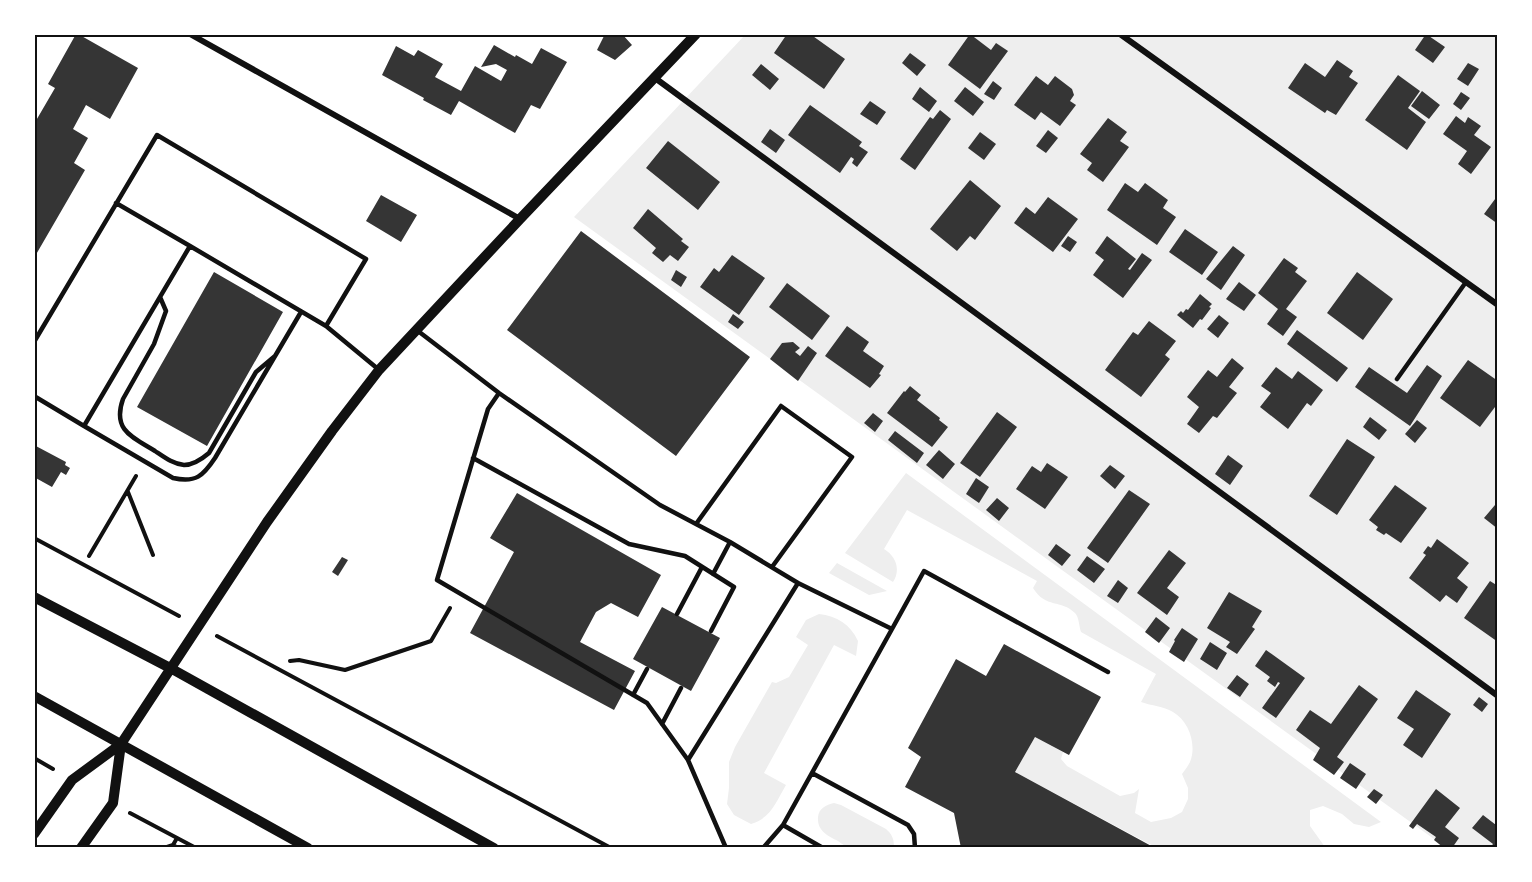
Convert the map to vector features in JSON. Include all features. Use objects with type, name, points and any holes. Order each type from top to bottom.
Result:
[{"type":"street","points":[[190,34],[520,219]]},
{"type":"street","points":[[34,834],[72,780],[121,744],[267,522],[379,370],[696,34]]},
{"type":"street","points":[[1120,34],[1497,305]]},
{"type":"street","points":[[655,78],[1497,696]]},
{"type":"street","points":[[34,597],[172,669],[494,848]]},
{"type":"street","points":[[34,696],[308,848]]},
{"type":"street","points":[[81,848],[113,803],[121,744]]},
{"type":"lane","points":[[34,342],[157,135],[366,259],[326,326]]},
{"type":"lane","points":[[116,203],[326,326],[379,370]]},
{"type":"lane","points":[[84,426],[190,246]]},
{"type":"lane","points":[[1397,379],[1466,282]]},
{"type":"lane","points":[[160,297],[166,311],[154,344],[119,408],[123,428],[129,436],[174,463],[193,464],[209,453],[256,372],[275,356]]},
{"type":"lane","points":[[34,396],[173,478],[192,480],[201,476],[215,458],[302,312]]},
{"type":"lane","points":[[415,330],[499,393],[660,505],[730,542],[798,583],[892,629]]},
{"type":"lane","points":[[499,393],[488,409],[437,580],[647,703],[688,759],[726,848]]},
{"type":"lane","points":[[696,524],[781,406],[852,457],[772,567]]},
{"type":"lane","points":[[473,458],[629,544],[685,556],[734,586],[711,631]]},
{"type":"lane","points":[[713,574],[730,542]]},
{"type":"lane","points":[[677,614],[702,567]]},
{"type":"lane","points":[[763,848],[783,825],[924,571],[1108,672]]},
{"type":"lane","points":[[688,759],[798,583]]},
{"type":"lane","points":[[633,695],[647,669]]},
{"type":"lane","points":[[662,724],[681,688]]},
{"type":"lane","points":[[812,773],[908,825],[914,834],[915,848]]},
{"type":"lane","points":[[783,825],[823,848]]},
{"type":"path","points":[[90,556],[144,462]]},
{"type":"path","points":[[128,491],[153,555]]},
{"type":"path","points":[[34,538],[612,848]]},
{"type":"path","points":[[290,661],[299,660],[345,670],[431,641],[459,592]]},
{"type":"path","points":[[164,848],[173,844],[177,838]]},
{"type":"path","points":[[173,844],[178,848]]},
{"type":"shaded area","points":[[745,35],[1497,35],[1497,847],[1445,847],[574,217]]},
{"type":"shaded area","points":[[906,473],[1381,822],[1369,827],[1354,824],[1342,814],[1323,806],[1310,810],[1310,826],[1325,847],[1155,847],[1015,772],[1035,737],[1063,752],[1061,759],[1067,766],[1120,796],[1134,793],[1139,789],[1135,813],[1151,822],[1171,818],[1182,812],[1188,799],[1188,788],[1182,774],[1190,762],[1192,741],[1187,727],[1179,716],[1165,708],[1141,702],[1156,674],[1081,632],[1075,613],[1038,595],[1033,588],[1037,581],[907,510],[884,549],[892,555],[896,564],[897,573],[893,582],[845,553]]},
{"type":"shaded area","points":[[837,563],[887,591],[869,595],[829,573]]},
{"type":"shaded area","points":[[819,614],[837,619],[851,630],[858,641],[856,656],[834,645],[764,773],[786,785],[768,814],[751,824],[734,815],[727,804],[729,762],[735,747],[772,682],[776,683],[789,677],[808,645],[796,637],[806,620]]},
{"type":"shaded area","points":[[834,803],[886,829],[892,837],[894,847],[851,848],[827,835],[819,826],[818,817],[823,807]]},
{"type":"building","points":[[76,34],[138,68],[110,119],[86,105],[73,129],[88,138],[74,163],[85,170],[34,258],[34,124],[55,88],[48,84]]},
{"type":"building","points":[[605,34],[622,34],[632,45],[615,60],[597,50]]},
{"type":"building","points":[[787,34],[810,34],[845,59],[824,89],[774,53]]},
{"type":"building","points":[[970,34],[991,50],[996,43],[1008,51],[980,89],[948,65]]},
{"type":"building","points":[[1426,34],[1445,47],[1433,63],[1415,50]]},
{"type":"building","points":[[494,45],[532,64],[541,48],[567,62],[540,109],[531,105],[515,133],[459,101],[451,115],[382,75],[396,46],[414,56],[418,50],[443,64],[435,77],[461,91],[475,66],[501,81],[507,70],[496,64],[481,67]]},
{"type":"building","points":[[910,53],[926,65],[917,76],[902,63]]},
{"type":"building","points":[[1337,60],[1353,71],[1349,77],[1358,83],[1336,115],[1327,110],[1325,113],[1288,88],[1305,63],[1325,77]]},
{"type":"building","points":[[1468,63],[1479,69],[1468,86],[1457,79]]},
{"type":"building","points":[[761,64],[779,79],[770,90],[752,75]]},
{"type":"building","points":[[1398,75],[1420,91],[1408,108],[1426,122],[1407,150],[1365,120]]},
{"type":"building","points":[[1036,76],[1048,85],[1055,76],[1072,89],[1074,95],[1070,101],[1076,105],[1060,126],[1041,112],[1035,120],[1014,105]]},
{"type":"building","points":[[993,81],[1002,88],[994,100],[984,94]]},
{"type":"building","points":[[920,87],[937,101],[929,112],[912,99]]},
{"type":"building","points":[[965,87],[984,102],[973,116],[954,101]]},
{"type":"building","points":[[1422,91],[1440,105],[1429,119],[1411,106]]},
{"type":"building","points":[[1461,92],[1470,98],[1461,110],[1453,104]]},
{"type":"building","points":[[870,101],[886,112],[877,125],[860,114]]},
{"type":"building","points":[[810,105],[862,142],[859,146],[868,152],[857,167],[852,163],[854,159],[851,157],[840,173],[788,135]]},
{"type":"building","points":[[940,110],[951,119],[915,170],[900,159],[930,117],[933,119]]},
{"type":"building","points":[[1456,116],[1465,123],[1468,117],[1481,126],[1474,135],[1491,147],[1471,174],[1458,164],[1467,151],[1443,134]]},
{"type":"building","points":[[1108,118],[1127,132],[1120,141],[1129,147],[1103,182],[1087,170],[1092,163],[1080,154]]},
{"type":"building","points":[[770,129],[785,140],[776,153],[761,142]]},
{"type":"building","points":[[1048,130],[1058,138],[1046,153],[1036,146]]},
{"type":"building","points":[[980,132],[996,144],[984,160],[968,148]]},
{"type":"building","points":[[668,141],[720,182],[698,210],[646,168]]},
{"type":"building","points":[[970,180],[1001,206],[975,240],[970,236],[957,251],[930,229]]},
{"type":"building","points":[[1125,183],[1138,192],[1145,183],[1168,200],[1163,208],[1176,217],[1157,245],[1107,210]]},
{"type":"building","points":[[381,195],[417,215],[401,242],[366,221]]},
{"type":"building","points":[[1498,195],[1498,224],[1484,214]]},
{"type":"building","points":[[1048,197],[1078,219],[1053,252],[1014,223],[1026,207],[1035,214]]},
{"type":"building","points":[[648,209],[689,247],[678,261],[670,255],[663,262],[652,253],[656,248],[633,228]]},
{"type":"building","points":[[1185,229],[1218,252],[1202,275],[1169,252]]},
{"type":"building","points":[[581,231],[750,357],[676,456],[507,330]]},
{"type":"building","points":[[1068,236],[1077,242],[1070,252],[1061,246]]},
{"type":"building","points":[[1107,236],[1136,259],[1128,269],[1130,270],[1142,253],[1152,260],[1123,298],[1093,275],[1104,260],[1095,253]]},
{"type":"building","points":[[1233,246],[1245,255],[1221,290],[1206,279]]},
{"type":"building","points":[[732,255],[765,278],[739,315],[700,287],[714,268],[719,272]]},
{"type":"building","points":[[1284,258],[1298,268],[1295,272],[1307,281],[1286,309],[1297,317],[1283,336],[1267,324],[1278,309],[1258,293]]},
{"type":"building","points":[[676,270],[687,277],[681,287],[671,280]]},
{"type":"building","points":[[214,272],[283,312],[207,446],[137,407]]},
{"type":"building","points":[[1357,272],[1393,299],[1363,340],[1327,313]]},
{"type":"building","points":[[1239,282],[1256,295],[1244,311],[1226,299]]},
{"type":"building","points":[[787,283],[830,316],[812,340],[769,307]]},
{"type":"building","points":[[1200,294],[1212,304],[1202,320],[1200,319],[1193,328],[1177,315],[1181,311],[1183,313],[1186,309],[1188,310]]},
{"type":"building","points":[[733,314],[744,322],[738,329],[728,322]]},
{"type":"building","points":[[1219,315],[1229,323],[1218,338],[1207,329]]},
{"type":"building","points":[[1149,321],[1176,341],[1165,355],[1170,359],[1141,397],[1105,370],[1133,332],[1138,335]]},
{"type":"building","points":[[847,326],[869,342],[863,351],[884,366],[879,374],[881,375],[870,388],[825,356]]},
{"type":"building","points":[[1297,330],[1348,368],[1337,382],[1287,344]]},
{"type":"building","points":[[793,342],[800,348],[795,352],[800,356],[808,346],[817,353],[798,381],[770,359],[782,343]]},
{"type":"building","points":[[1232,358],[1244,368],[1229,387],[1237,393],[1217,418],[1213,416],[1199,433],[1187,424],[1199,407],[1187,397],[1208,370],[1217,377]]},
{"type":"building","points":[[1468,360],[1498,381],[1498,403],[1480,427],[1440,398]]},
{"type":"building","points":[[1427,365],[1442,376],[1410,426],[1355,387],[1369,367],[1407,393]]},
{"type":"building","points":[[1276,367],[1292,379],[1298,371],[1323,390],[1311,406],[1307,403],[1288,429],[1260,407],[1271,393],[1261,386]]},
{"type":"building","points":[[910,386],[921,395],[917,400],[948,427],[932,447],[887,413]]},
{"type":"building","points":[[997,412],[1017,427],[980,477],[960,463]]},
{"type":"building","points":[[873,413],[883,421],[875,432],[864,423]]},
{"type":"building","points":[[1370,417],[1387,430],[1379,440],[1363,427]]},
{"type":"building","points":[[1417,420],[1427,428],[1415,443],[1405,434]]},
{"type":"building","points":[[895,431],[924,453],[917,463],[888,440]]},
{"type":"building","points":[[1347,439],[1375,457],[1337,515],[1309,496]]},
{"type":"building","points":[[34,445],[66,462],[65,465],[70,468],[66,475],[61,472],[52,487],[34,477]]},
{"type":"building","points":[[939,450],[955,464],[943,479],[926,465]]},
{"type":"building","points":[[1228,455],[1243,466],[1230,485],[1215,474]]},
{"type":"building","points":[[1047,463],[1068,477],[1045,509],[1016,489],[1032,466],[1041,472]]},
{"type":"building","points":[[1110,465],[1125,476],[1115,489],[1100,476]]},
{"type":"building","points":[[976,478],[989,487],[979,503],[966,494]]},
{"type":"building","points":[[1395,485],[1427,508],[1401,543],[1386,533],[1384,535],[1376,530],[1378,527],[1369,520]]},
{"type":"building","points":[[1129,490],[1150,504],[1108,563],[1087,548]]},
{"type":"building","points":[[517,493],[661,575],[638,617],[611,603],[596,612],[580,642],[635,671],[614,710],[470,633],[514,552],[490,538]]},
{"type":"building","points":[[997,498],[1009,508],[999,521],[986,510]]},
{"type":"building","points":[[1495,505],[1498,507],[1498,529],[1484,518]]},
{"type":"building","points":[[1437,539],[1469,563],[1457,578],[1468,587],[1457,603],[1446,595],[1440,602],[1409,578],[1426,555],[1423,553],[1428,546],[1431,548]]},
{"type":"building","points":[[1056,544],[1071,555],[1062,566],[1048,555]]},
{"type":"building","points":[[1169,550],[1186,563],[1167,588],[1179,597],[1167,615],[1137,593]]},
{"type":"building","points":[[1087,556],[1105,569],[1094,583],[1077,570]]},
{"type":"building","points":[[342,557],[348,560],[338,576],[332,572]]},
{"type":"building","points":[[1118,580],[1128,588],[1118,603],[1107,596]]},
{"type":"building","points":[[1490,581],[1498,586],[1498,642],[1464,618]]},
{"type":"building","points":[[1229,592],[1262,611],[1252,627],[1255,629],[1237,654],[1226,647],[1230,642],[1207,628]]},
{"type":"building","points":[[662,607],[720,638],[691,691],[633,659]]},
{"type":"building","points":[[1156,617],[1170,628],[1159,643],[1145,632]]},
{"type":"building","points":[[1182,628],[1198,639],[1184,662],[1169,652]]},
{"type":"building","points":[[1210,642],[1227,653],[1217,670],[1200,659]]},
{"type":"building","points":[[1004,644],[1101,697],[1069,755],[1035,737],[1015,772],[1155,848],[961,848],[954,813],[905,787],[921,757],[908,748],[956,659],[986,676]]},
{"type":"building","points":[[1266,650],[1305,678],[1276,718],[1262,708],[1280,683],[1278,682],[1275,687],[1267,681],[1270,677],[1255,666]]},
{"type":"building","points":[[1237,675],[1249,684],[1240,697],[1227,688]]},
{"type":"building","points":[[1359,685],[1378,699],[1337,757],[1344,762],[1334,775],[1313,760],[1320,748],[1296,730],[1310,710],[1331,724]]},
{"type":"building","points":[[1416,690],[1451,714],[1422,758],[1403,745],[1414,729],[1397,718]]},
{"type":"building","points":[[1479,697],[1488,704],[1482,712],[1473,705]]},
{"type":"building","points":[[1350,763],[1366,774],[1356,789],[1340,778]]},
{"type":"building","points":[[1374,789],[1383,795],[1376,804],[1367,797]]},
{"type":"building","points":[[1436,789],[1460,808],[1445,827],[1459,838],[1452,848],[1444,848],[1434,840],[1436,837],[1417,824],[1413,829],[1409,826]]},
{"type":"building","points":[[1483,815],[1496,825],[1498,823],[1498,848],[1490,848],[1493,844],[1472,828]]}]
